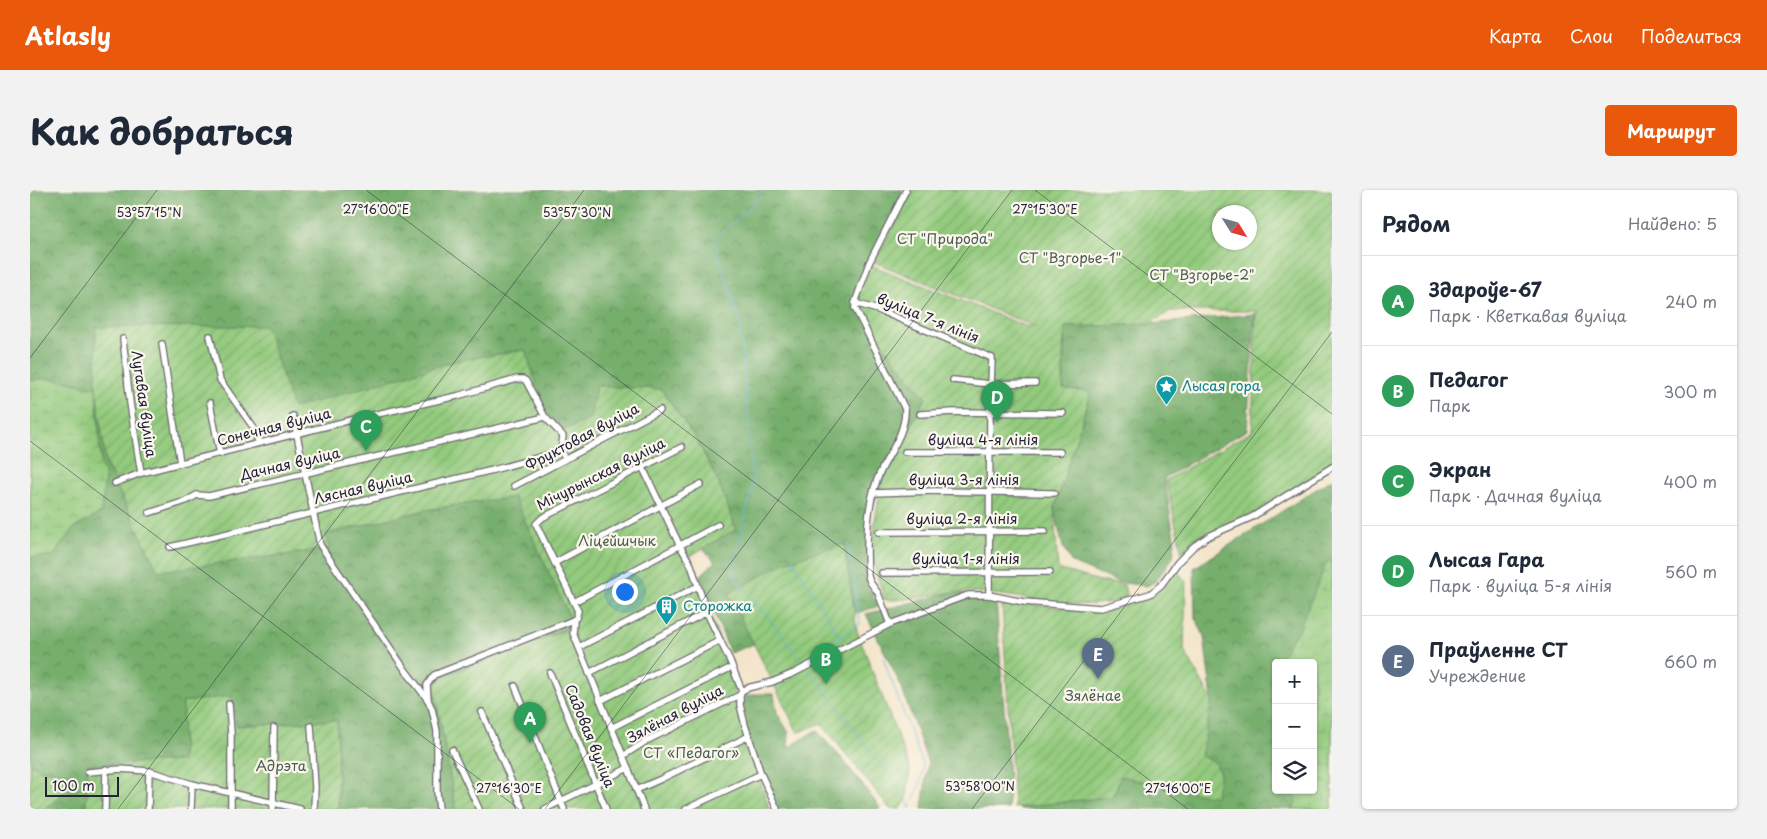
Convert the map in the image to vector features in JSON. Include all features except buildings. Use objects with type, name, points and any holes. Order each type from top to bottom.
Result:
[{"type":"street","points":[[890,624],[878,593],[868,576],[870,507],[877,479],[895,447],[905,417],[905,409],[855,303],[869,263],[906,190]]},
{"type":"street","name":"вуліца 7-я лінія","points":[[855,303],[992,358],[990,384]]},
{"type":"street","points":[[210,336],[220,380],[252,427],[258,443]]},
{"type":"street","name":"Лугавая вуліца","points":[[123,339],[130,404],[141,473]]},
{"type":"street","points":[[162,344],[180,463]]},
{"type":"street","name":"Сонечная вуліца","points":[[115,483],[141,473],[457,396],[517,379],[526,381],[545,417]]},
{"type":"street","points":[[952,380],[990,384],[1035,383]]},
{"type":"street","points":[[990,384],[990,595]]},
{"type":"street","points":[[210,403],[220,454]]},
{"type":"street","name":"Фруктовая вуліца","points":[[514,486],[660,410]]},
{"type":"street","points":[[920,414],[990,412],[1063,413]]},
{"type":"street","points":[[293,416],[295,434],[320,545],[428,700],[432,709],[437,731],[439,809]]},
{"type":"street","points":[[545,417],[563,436],[561,451],[566,459]]},
{"type":"street","name":"Дачная вуліца","points":[[150,513],[186,501],[197,495],[209,496],[545,417]]},
{"type":"street","name":"Мічурынская вуліца","points":[[556,562],[537,527],[537,522],[642,466],[682,447]]},
{"type":"street","name":"Лясная вуліца","points":[[170,547],[493,470],[561,451]]},
{"type":"street","name":"вуліца 4-я лінія","points":[[905,452],[1060,452]]},
{"type":"street","points":[[642,466],[660,506],[691,565],[708,613],[730,661],[741,693],[742,714],[761,774],[778,809]]},
{"type":"street","name":"Зялёная вуліца","points":[[623,756],[648,740],[741,693],[747,688],[772,682],[890,624],[968,595],[990,595],[1024,602],[1101,608],[1150,594],[1161,585],[1178,562],[1194,546],[1209,536],[1252,517],[1332,467]]},
{"type":"street","points":[[428,700],[428,685],[434,675],[576,618],[578,611],[556,562],[701,484]]},
{"type":"street","name":"вуліца 3-я лінія","points":[[873,493],[1054,493]]},
{"type":"street","points":[[574,602],[718,525]]},
{"type":"street","name":"вуліца 2-я лінія","points":[[879,532],[1046,531]]},
{"type":"street","name":"вуліца 1-я лінія","points":[[882,573],[1050,572]]},
{"type":"street","points":[[579,647],[694,588]]},
{"type":"street","points":[[589,673],[703,614]]},
{"type":"street","points":[[571,621],[574,622],[572,630],[644,809]]},
{"type":"street","points":[[600,700],[717,642]]},
{"type":"street","name":"Садовая вуліца","points":[[611,728],[728,669]]},
{"type":"street","name":"Садовая вуліца","points":[[550,673],[606,809]]},
{"type":"street","points":[[514,686],[564,809]]},
{"type":"street","points":[[228,704],[231,733],[231,809]]},
{"type":"street","points":[[482,712],[523,809]]},
{"type":"street","points":[[311,726],[315,787],[314,809]]},
{"type":"street","points":[[273,809],[274,728]]},
{"type":"street","points":[[636,790],[749,736]]},
{"type":"street","points":[[452,750],[479,809]]},
{"type":"street","points":[[545,809],[628,768]]},
{"type":"street","points":[[88,772],[106,770],[148,771],[192,784],[273,801],[300,809]]},
{"type":"street","points":[[106,770],[106,809]]},
{"type":"street","points":[[148,771],[148,809]]},
{"type":"street","points":[[686,809],[761,774]]},
{"type":"street","points":[[191,809],[192,784]]},
{"type":"green space","points":[[30,190],[903,190],[852,306],[926,397],[868,514],[866,584],[879,606],[853,614],[729,594],[754,644],[730,653],[700,576],[715,562],[703,548],[736,529],[716,477],[696,439],[661,389],[564,430],[546,412],[524,350],[455,361],[106,464],[158,571],[329,549],[326,534],[430,509],[514,497],[574,627],[433,680],[456,809],[338,809],[337,720],[237,726],[231,696],[183,702],[182,761],[88,765],[86,809],[45,809],[68,789],[73,774],[41,770],[30,763]]},
{"type":"green space","points":[[913,190],[1332,190],[1332,464],[1258,511],[1214,531],[1182,554],[1166,480],[1252,431],[1256,311],[1170,311],[1150,324],[1065,327],[1063,389],[1091,392],[1054,510],[1058,569],[1100,581],[1124,585],[1127,598],[1108,603],[1068,604],[988,593],[958,592],[885,600],[872,561],[875,521],[881,484],[926,398],[852,306],[866,263],[1025,326],[1036,327],[874,262]]},
{"type":"green space","points":[[1255,314],[1247,430],[1164,478],[1175,543],[1173,557],[1156,581],[1147,586],[1117,582],[1072,563],[1063,547],[1054,510],[1091,392],[1063,389],[1065,327],[1150,324]]},
{"type":"green space","points":[[266,326],[293,408],[455,361],[525,350],[546,412],[564,430],[590,419],[596,386],[661,389],[696,439],[716,477],[736,529],[690,556],[730,670],[745,737],[760,777],[769,809],[456,809],[433,680],[574,627],[514,497],[430,509],[326,534],[329,549],[158,571],[106,464],[96,388],[96,327]]},
{"type":"green space","points":[[48,378],[96,388],[101,463],[105,478],[101,513],[74,528],[53,556],[30,557],[30,381]]},
{"type":"green space","points":[[1332,479],[1332,809],[1019,809],[1019,807],[1113,796],[1121,776],[1154,784],[1152,794],[1162,785],[1215,763],[1201,756],[1212,700],[1204,636],[1195,616],[1194,568]]},
{"type":"green space","points":[[844,544],[857,631],[910,768],[907,799],[900,809],[890,809],[821,723],[798,733],[729,594],[785,562]]},
{"type":"green space","points":[[1332,560],[1332,809],[1293,809],[1296,803],[1295,794],[1317,794],[1317,659],[1280,659],[1300,627],[1326,564]]},
{"type":"green space","name":"Зялёнае","points":[[1176,569],[1186,582],[1184,650],[1212,700],[1201,756],[1216,763],[1220,775],[1215,797],[1162,785],[1160,796],[1152,795],[1153,784],[1121,776],[1113,796],[1014,808],[1002,602],[1104,611],[1152,596],[1168,583]]},
{"type":"green space","points":[[953,592],[996,600],[1009,777],[1008,809],[922,809],[928,763],[901,686],[866,614]]},
{"type":"green space","points":[[774,694],[777,713],[789,733],[788,748],[816,730],[844,761],[881,809],[778,809],[747,737],[743,697]]},
{"type":"green space","name":"Адрэта","points":[[231,696],[237,726],[337,720],[338,809],[86,809],[88,765],[182,761],[183,702]]},
{"type":"green space","points":[[30,763],[41,770],[73,774],[68,789],[45,809],[30,809]]},
{"type":"waterway","points":[[765,190],[714,241],[740,323],[753,483],[732,573],[804,663]]},
{"type":"waterway","points":[[802,661],[860,624],[848,543]]},
{"type":"waterway","points":[[792,559],[840,637]]},
{"type":"waterway","points":[[883,658],[923,765],[917,792],[910,807]]},
{"type":"waterway","points":[[809,670],[902,793],[911,809]]},
{"type":"place","name":"Лысая гора","points":[[1166,405]]},
{"type":"place","name":"Лысая Гара","points":[[997,422]]},
{"type":"place","name":"Экран","points":[[366,451]]},
{"type":"place","name":"Сторожка","points":[[667,625]]},
{"type":"place","name":"Праўленне СТ","points":[[1098,679]]},
{"type":"place","name":"Педагог","points":[[826,684]]},
{"type":"place","name":"Здароўе-67","points":[[530,743]]},
{"type":"park label","name":"СТ \"Природа\"","points":[[945,239]]},
{"type":"park label","name":"СТ \"Взгорье-1\"","points":[[1070,258]]},
{"type":"park label","name":"СТ \"Взгорье-2\"","points":[[1202,275]]},
{"type":"park label","name":"Ліцейшчык","points":[[617,541]]},
{"type":"park label","name":"СТ «Педагог»","points":[[691,753]]}]
